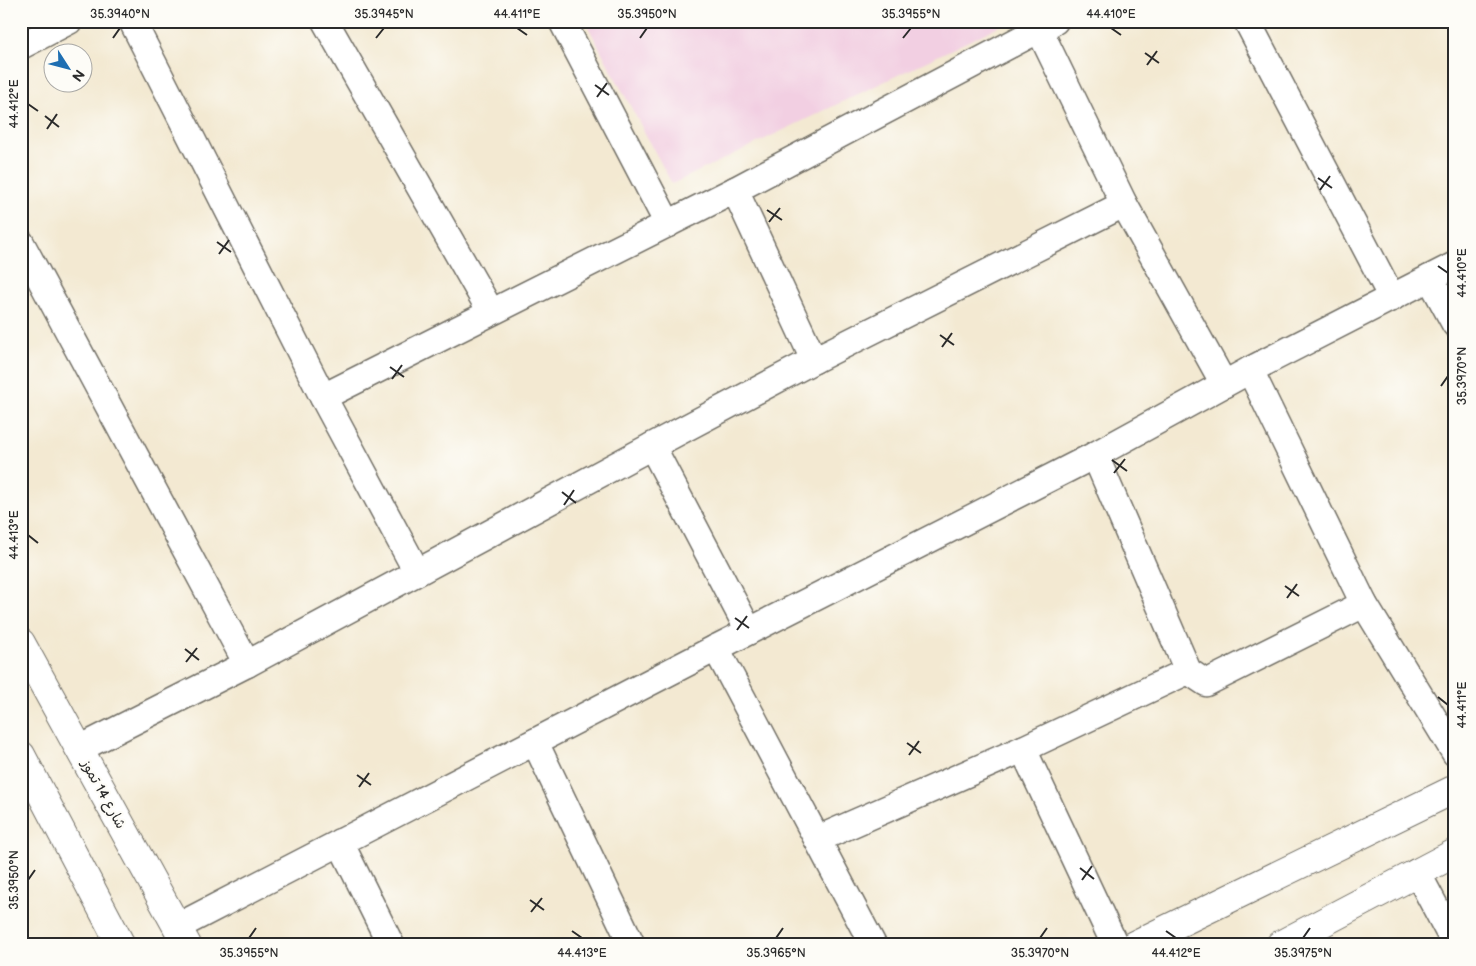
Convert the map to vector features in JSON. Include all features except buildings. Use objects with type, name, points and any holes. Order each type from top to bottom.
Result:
[{"type":"street","points":[[21,46],[69,21]]},
{"type":"street","points":[[132,21],[323,397],[416,572]]},
{"type":"street","points":[[325,21],[491,312]]},
{"type":"street","points":[[562,21],[668,224]]},
{"type":"street","points":[[1246,21],[1392,298]]},
{"type":"street","points":[[323,397],[734,190],[1043,24],[1124,204],[1224,384]]},
{"type":"street","points":[[734,190],[814,360]]},
{"type":"street","points":[[79,748],[247,664],[814,360],[1124,204]]},
{"type":"street","points":[[21,244],[247,664]]},
{"type":"street","points":[[182,936],[340,842],[1095,455],[1250,370],[1455,265]]},
{"type":"street","points":[[1430,278],[1455,324]]},
{"type":"street","points":[[1250,370],[1364,604],[1455,753]]},
{"type":"street","points":[[652,446],[749,631]]},
{"type":"street","points":[[1095,455],[1188,671],[1206,683],[1364,604]]},
{"type":"street","name":"شارع 14 تموز","points":[[21,643],[182,936]]},
{"type":"street","points":[[716,648],[873,945]]},
{"type":"street","points":[[818,839],[1022,749],[1188,671]]},
{"type":"street","points":[[535,742],[632,945]]},
{"type":"street","points":[[1022,749],[1115,945]]},
{"type":"street","points":[[21,755],[121,945]]},
{"type":"street","points":[[1134,945],[1455,789]]},
{"type":"street","points":[[340,842],[391,945]]},
{"type":"street","points":[[1280,945],[1455,853]]},
{"type":"street","points":[[1418,872],[1455,944]]},
{"type":"shaded area","points":[[585,21],[1010,21],[672,184]]}]
